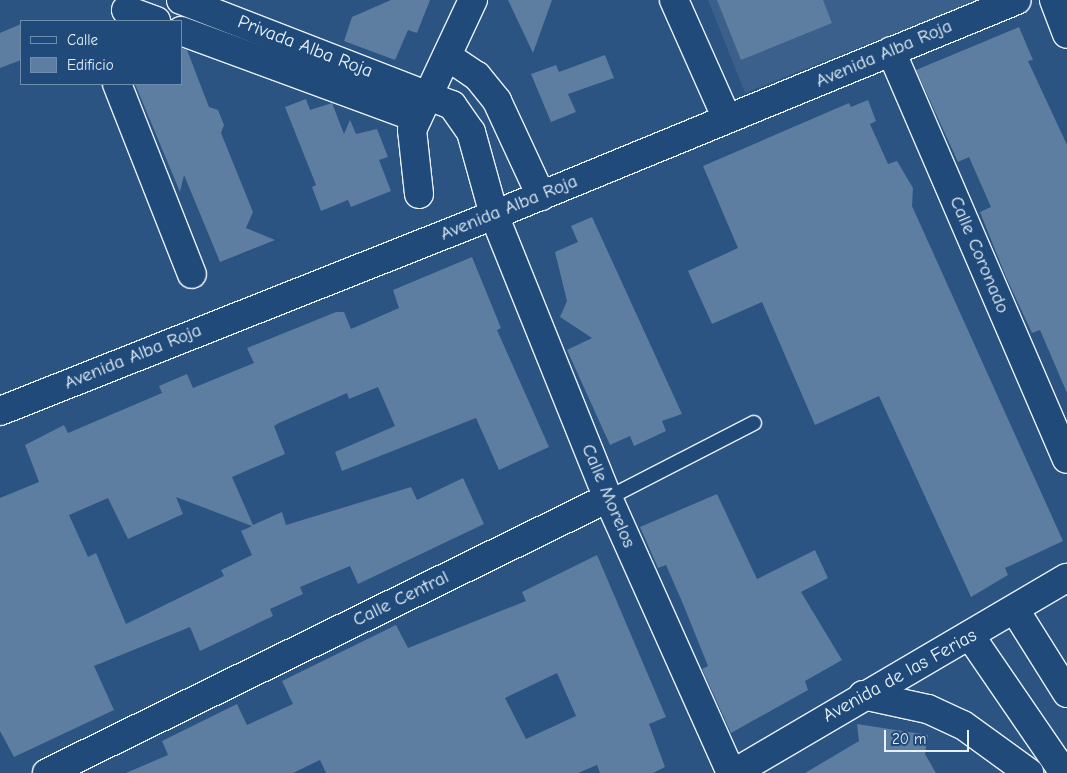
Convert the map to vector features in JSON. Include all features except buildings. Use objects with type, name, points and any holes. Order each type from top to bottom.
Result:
[{"type":"street","name":"Privada Alba Roja","points":[[181,0],[430,93],[452,105],[464,118],[494,215]]},
{"type":"street","points":[[418,194],[413,144],[417,118],[473,0]]},
{"type":"street","points":[[674,0],[727,119]]},
{"type":"street","name":"Avenida Alba Roja","points":[[0,411],[494,215],[1017,0]]},
{"type":"street","points":[[1054,0],[1067,34]]},
{"type":"street","points":[[124,10],[153,20]]},
{"type":"street","name":"Privada Alba Roja","points":[[182,31],[417,118]]},
{"type":"street","name":"Calle Coronado","points":[[891,51],[1067,459]]},
{"type":"street","points":[[448,56],[477,76],[497,101],[541,196]]},
{"type":"street","points":[[117,85],[192,274]]},
{"type":"street","name":"Calle Morelos","points":[[494,215],[608,498],[732,773]]},
{"type":"street","name":"Calle Central","points":[[47,773],[608,498]]},
{"type":"street","name":"Avenida de las Ferias","points":[[732,773],[863,695],[971,638],[1067,578]]},
{"type":"street","points":[[1015,610],[1067,693]]},
{"type":"street","points":[[971,638],[1064,773]]},
{"type":"street","points":[[863,695],[928,709],[964,725],[1029,773]]},
{"type":"lane","name":"Calle Central","points":[[608,498],[754,423]]},
{"type":"shaded area","points":[[708,0],[978,0],[745,93]]}]
